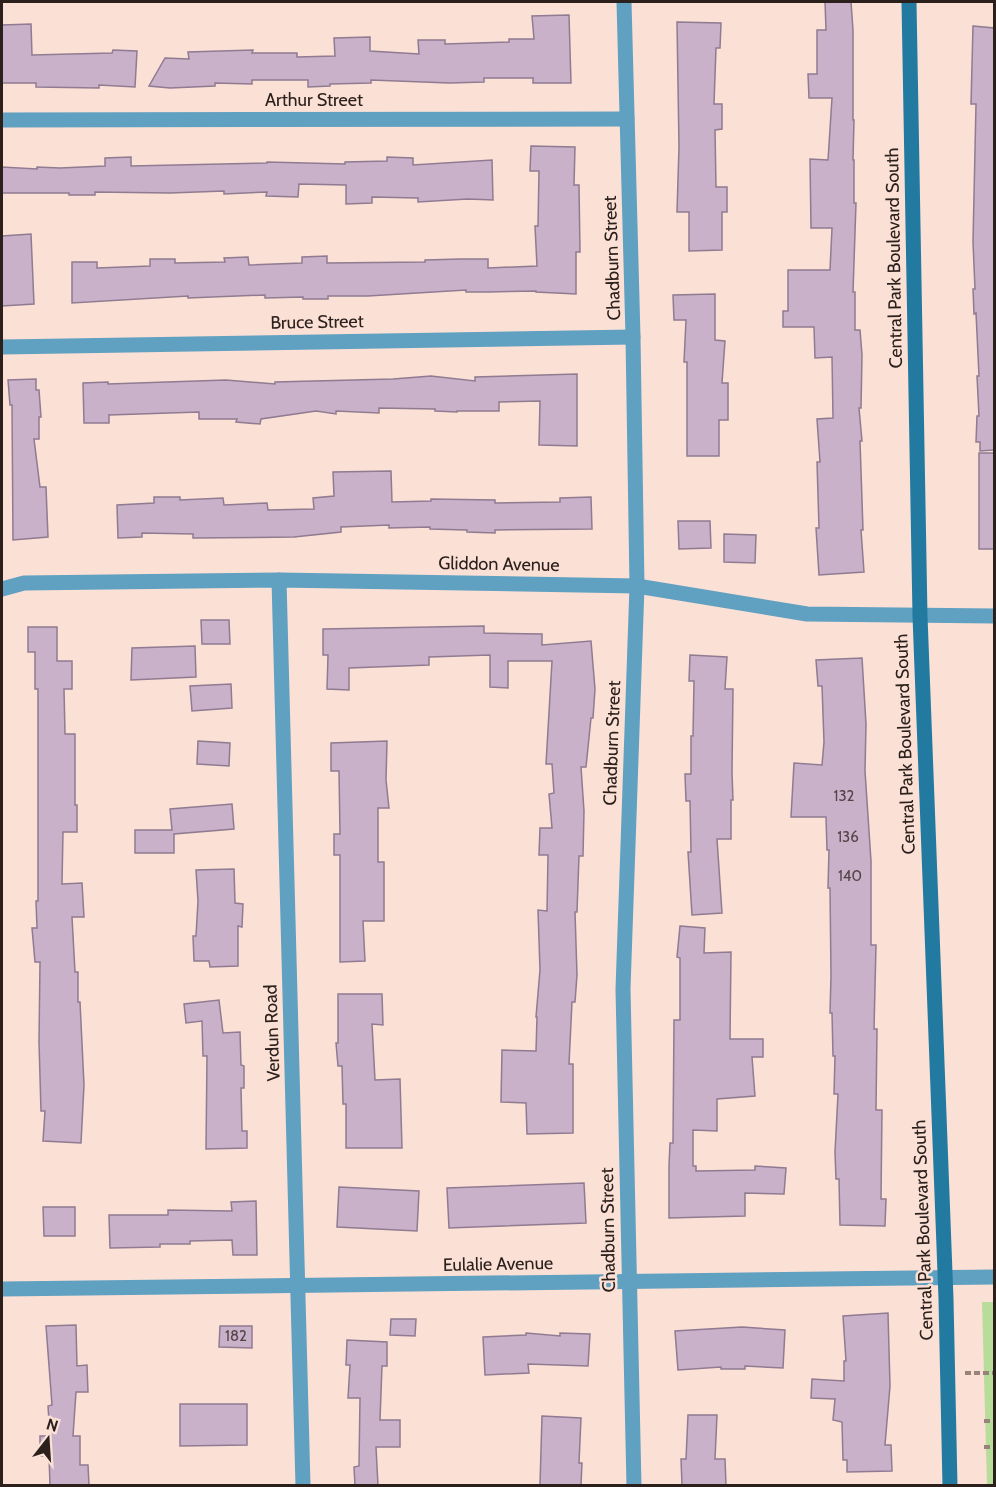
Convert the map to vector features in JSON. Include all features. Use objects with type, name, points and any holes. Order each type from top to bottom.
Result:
[{"type":"street","name":"Chadburn Street","points":[[624,2],[638,586],[623,989],[634,1485]]},
{"type":"street","name":"Central Park Boulevard South","points":[[909,2],[920,615],[945,1277],[950,1485]]},
{"type":"street","name":"Arthur Street","points":[[2,120],[627,119]]},
{"type":"street","name":"Bruce Street","points":[[2,347],[633,337]]},
{"type":"street","name":"Gliddon Avenue","points":[[2,589],[24,582],[279,580],[638,586],[807,614],[994,616]]},
{"type":"street","name":"Verdun Road","points":[[279,580],[303,1485]]},
{"type":"street","name":"Eulalie Avenue","points":[[2,1289],[994,1277]]},
{"type":"path","points":[[948,1373],[994,1373]]},
{"type":"path","points":[[984,1421],[994,1421]]},
{"type":"path","points":[[984,1447],[994,1447]]},
{"type":"green space","points":[[982,1302],[994,1302],[994,1485],[987,1485]]},
{"type":"building","points":[[825,2],[851,2],[853,30],[853,160],[854,203],[856,203],[853,292],[855,292],[855,330],[860,330],[862,355],[861,408],[859,408],[862,441],[860,441],[863,530],[861,530],[864,572],[819,575],[816,528],[819,528],[817,462],[820,462],[817,419],[833,418],[832,357],[815,358],[814,327],[783,327],[783,311],[788,311],[788,270],[830,270],[832,228],[811,228],[810,159],[828,160],[832,98],[809,98],[808,74],[817,74],[817,30],[826,30]]},
{"type":"building","points":[[569,15],[571,83],[533,83],[533,78],[484,78],[484,82],[371,80],[371,83],[308,87],[308,80],[252,80],[252,84],[215,83],[215,86],[170,88],[149,86],[165,58],[189,59],[188,52],[253,50],[252,53],[297,53],[297,57],[335,56],[334,38],[370,37],[370,51],[419,54],[418,40],[445,40],[445,44],[534,39],[532,16]]},
{"type":"building","points":[[677,22],[721,23],[720,48],[716,48],[714,104],[722,104],[722,129],[715,130],[716,187],[727,187],[727,212],[722,212],[722,250],[689,251],[689,212],[677,212],[679,147]]},
{"type":"building","points":[[31,24],[32,55],[112,53],[113,50],[137,51],[135,87],[99,85],[99,88],[36,87],[36,83],[2,83],[2,25]]},
{"type":"building","points":[[973,26],[994,28],[994,450],[980,451],[980,442],[976,442],[977,416],[979,416],[977,376],[979,376],[973,289],[975,289],[973,242],[976,104],[971,104]]},
{"type":"building","points":[[531,146],[575,147],[574,185],[579,185],[580,252],[576,252],[576,294],[536,291],[466,292],[466,290],[328,296],[328,299],[265,298],[265,295],[188,298],[188,296],[72,303],[72,262],[97,262],[97,268],[150,266],[150,259],[175,259],[175,263],[225,262],[224,258],[248,257],[249,265],[302,263],[302,257],[327,256],[327,263],[488,259],[488,268],[537,266],[535,226],[538,226],[539,171],[530,171]]},
{"type":"building","points":[[131,157],[131,166],[267,162],[345,164],[345,162],[387,161],[387,157],[413,158],[413,165],[492,160],[493,200],[418,202],[418,198],[372,197],[372,203],[346,204],[346,185],[299,184],[298,197],[266,196],[267,192],[224,194],[224,191],[95,192],[95,195],[2,193],[2,167],[37,169],[37,167],[105,166],[105,158]]},
{"type":"building","points":[[31,234],[34,304],[2,306],[2,236]]},
{"type":"building","points":[[715,294],[715,340],[725,341],[722,383],[728,383],[728,420],[719,420],[719,456],[687,456],[687,362],[684,362],[686,320],[674,320],[673,295]]},
{"type":"building","points":[[577,374],[577,446],[539,445],[540,401],[499,402],[499,411],[457,412],[435,411],[435,409],[379,408],[379,413],[336,411],[336,414],[316,411],[261,419],[260,424],[236,422],[237,419],[199,419],[199,412],[109,415],[109,423],[84,423],[83,383],[226,380],[275,384],[275,382],[431,376],[475,381],[475,377]]},
{"type":"building","points":[[36,379],[41,417],[39,417],[39,439],[34,439],[40,487],[46,487],[48,537],[13,540],[12,405],[10,405],[8,380]]},
{"type":"building","points":[[979,453],[994,453],[994,549],[979,549]]},
{"type":"building","points":[[391,471],[392,502],[431,501],[431,499],[495,500],[495,503],[560,502],[560,498],[591,497],[592,529],[495,530],[495,533],[430,529],[430,527],[389,528],[389,525],[341,527],[341,532],[294,537],[193,538],[193,534],[142,533],[142,537],[118,538],[117,505],[154,503],[154,497],[180,497],[180,500],[223,498],[224,505],[267,503],[268,510],[314,509],[313,498],[334,496],[333,472]]},
{"type":"building","points":[[678,521],[710,521],[711,548],[679,549]]},
{"type":"building","points":[[724,534],[756,535],[755,563],[724,562]]},
{"type":"building","points":[[201,620],[229,620],[230,644],[202,644]]},
{"type":"building","points":[[484,626],[484,633],[542,634],[542,645],[591,641],[595,689],[586,767],[581,767],[584,811],[583,856],[579,856],[577,912],[575,912],[577,975],[575,1002],[572,1002],[569,1064],[573,1064],[573,1133],[527,1134],[526,1103],[501,1102],[502,1050],[536,1051],[540,970],[538,910],[547,911],[548,855],[539,855],[540,828],[552,828],[549,794],[554,793],[552,764],[546,764],[552,661],[508,661],[508,688],[490,687],[490,655],[429,657],[429,665],[349,668],[349,690],[327,689],[328,655],[323,655],[323,629]]},
{"type":"building","points":[[28,627],[57,627],[57,661],[72,661],[72,689],[64,689],[65,734],[75,734],[77,832],[63,832],[62,884],[82,883],[84,917],[72,917],[75,972],[78,972],[84,1085],[81,1143],[43,1141],[45,1111],[41,1111],[40,962],[35,962],[32,928],[37,928],[36,901],[38,901],[38,689],[35,689],[35,652],[28,652]]},
{"type":"building","points":[[195,646],[196,677],[131,680],[132,648]]},
{"type":"building","points":[[690,655],[727,657],[725,689],[733,689],[731,839],[717,839],[722,913],[692,915],[688,852],[691,852],[690,801],[686,801],[685,774],[691,774],[691,736],[693,736],[694,681],[689,681]]},
{"type":"building","points":[[862,658],[866,724],[865,771],[871,861],[871,945],[876,945],[874,1029],[877,1029],[876,1110],[882,1110],[881,1199],[886,1199],[885,1226],[840,1225],[839,1179],[836,1179],[835,1152],[838,1094],[834,1094],[835,1056],[833,1056],[832,1013],[830,1013],[830,888],[828,888],[829,850],[827,850],[826,817],[791,817],[794,763],[822,765],[824,742],[822,686],[818,686],[816,660]]},
{"type":"building","points":[[231,684],[232,708],[192,711],[190,686]]},
{"type":"building","points":[[198,741],[230,743],[229,766],[197,764]]},
{"type":"building","points":[[387,741],[386,780],[389,808],[378,808],[378,862],[384,862],[384,921],[363,921],[365,961],[340,962],[340,855],[334,855],[334,834],[340,834],[339,771],[331,771],[331,743]]},
{"type":"building","points":[[232,804],[234,829],[174,834],[174,853],[135,853],[135,830],[172,830],[170,809]]},
{"type":"building","points":[[234,869],[235,903],[243,904],[242,927],[238,926],[238,966],[210,967],[209,961],[194,961],[193,936],[196,936],[198,901],[196,870]]},
{"type":"building","points":[[680,926],[705,928],[704,953],[731,952],[730,1039],[763,1039],[763,1057],[752,1057],[755,1096],[717,1099],[717,1131],[693,1130],[693,1166],[696,1166],[696,1171],[755,1170],[755,1166],[786,1168],[784,1194],[745,1193],[745,1216],[669,1218],[670,1143],[673,1143],[674,1020],[680,1020],[680,958],[677,957]]},
{"type":"building","points":[[338,994],[382,994],[383,1025],[372,1024],[375,1080],[400,1079],[402,1148],[346,1148],[346,1104],[343,1104],[342,1066],[338,1066],[336,1043],[338,1043]]},
{"type":"building","points":[[219,1000],[223,1033],[240,1032],[241,1065],[244,1066],[244,1088],[241,1088],[242,1131],[247,1131],[247,1148],[206,1149],[207,1056],[203,1056],[202,1021],[186,1023],[184,1004]]},
{"type":"building","points":[[584,1183],[586,1223],[449,1228],[447,1188]]},
{"type":"building","points":[[339,1187],[419,1191],[417,1231],[337,1227]]},
{"type":"building","points":[[256,1201],[257,1255],[233,1255],[232,1240],[190,1241],[190,1244],[160,1244],[160,1247],[110,1248],[109,1215],[168,1215],[168,1210],[232,1211],[231,1202]]},
{"type":"building","points":[[43,1207],[75,1207],[75,1236],[44,1236]]},
{"type":"building","points":[[888,1313],[890,1386],[885,1445],[891,1445],[892,1471],[847,1472],[847,1460],[843,1460],[842,1422],[833,1420],[835,1399],[811,1398],[812,1379],[844,1381],[844,1361],[846,1361],[843,1316]]},
{"type":"building","points":[[391,1319],[416,1319],[415,1336],[390,1335]]},
{"type":"building","points":[[76,1325],[77,1366],[87,1365],[88,1392],[76,1392],[73,1436],[80,1436],[80,1465],[88,1465],[89,1485],[50,1485],[49,1456],[40,1456],[40,1436],[50,1436],[48,1406],[52,1405],[46,1326]]},
{"type":"building","points":[[220,1326],[252,1326],[252,1348],[219,1347]]},
{"type":"building","points":[[742,1327],[785,1330],[783,1368],[745,1366],[745,1369],[721,1369],[721,1367],[678,1370],[675,1331]]},
{"type":"building","points":[[526,1333],[560,1336],[560,1333],[590,1334],[588,1366],[528,1364],[529,1373],[485,1375],[483,1337],[526,1335]]},
{"type":"building","points":[[347,1340],[387,1342],[387,1366],[382,1366],[380,1420],[400,1420],[400,1447],[376,1447],[378,1485],[355,1485],[354,1467],[359,1466],[360,1398],[348,1398],[350,1365],[346,1365]]},
{"type":"building","points":[[180,1404],[247,1404],[247,1445],[180,1446]]},
{"type":"building","points":[[688,1415],[717,1415],[715,1459],[725,1459],[726,1485],[682,1485],[681,1459],[686,1459]]},
{"type":"building","points":[[542,1416],[581,1418],[579,1463],[582,1463],[581,1485],[540,1485]]}]
